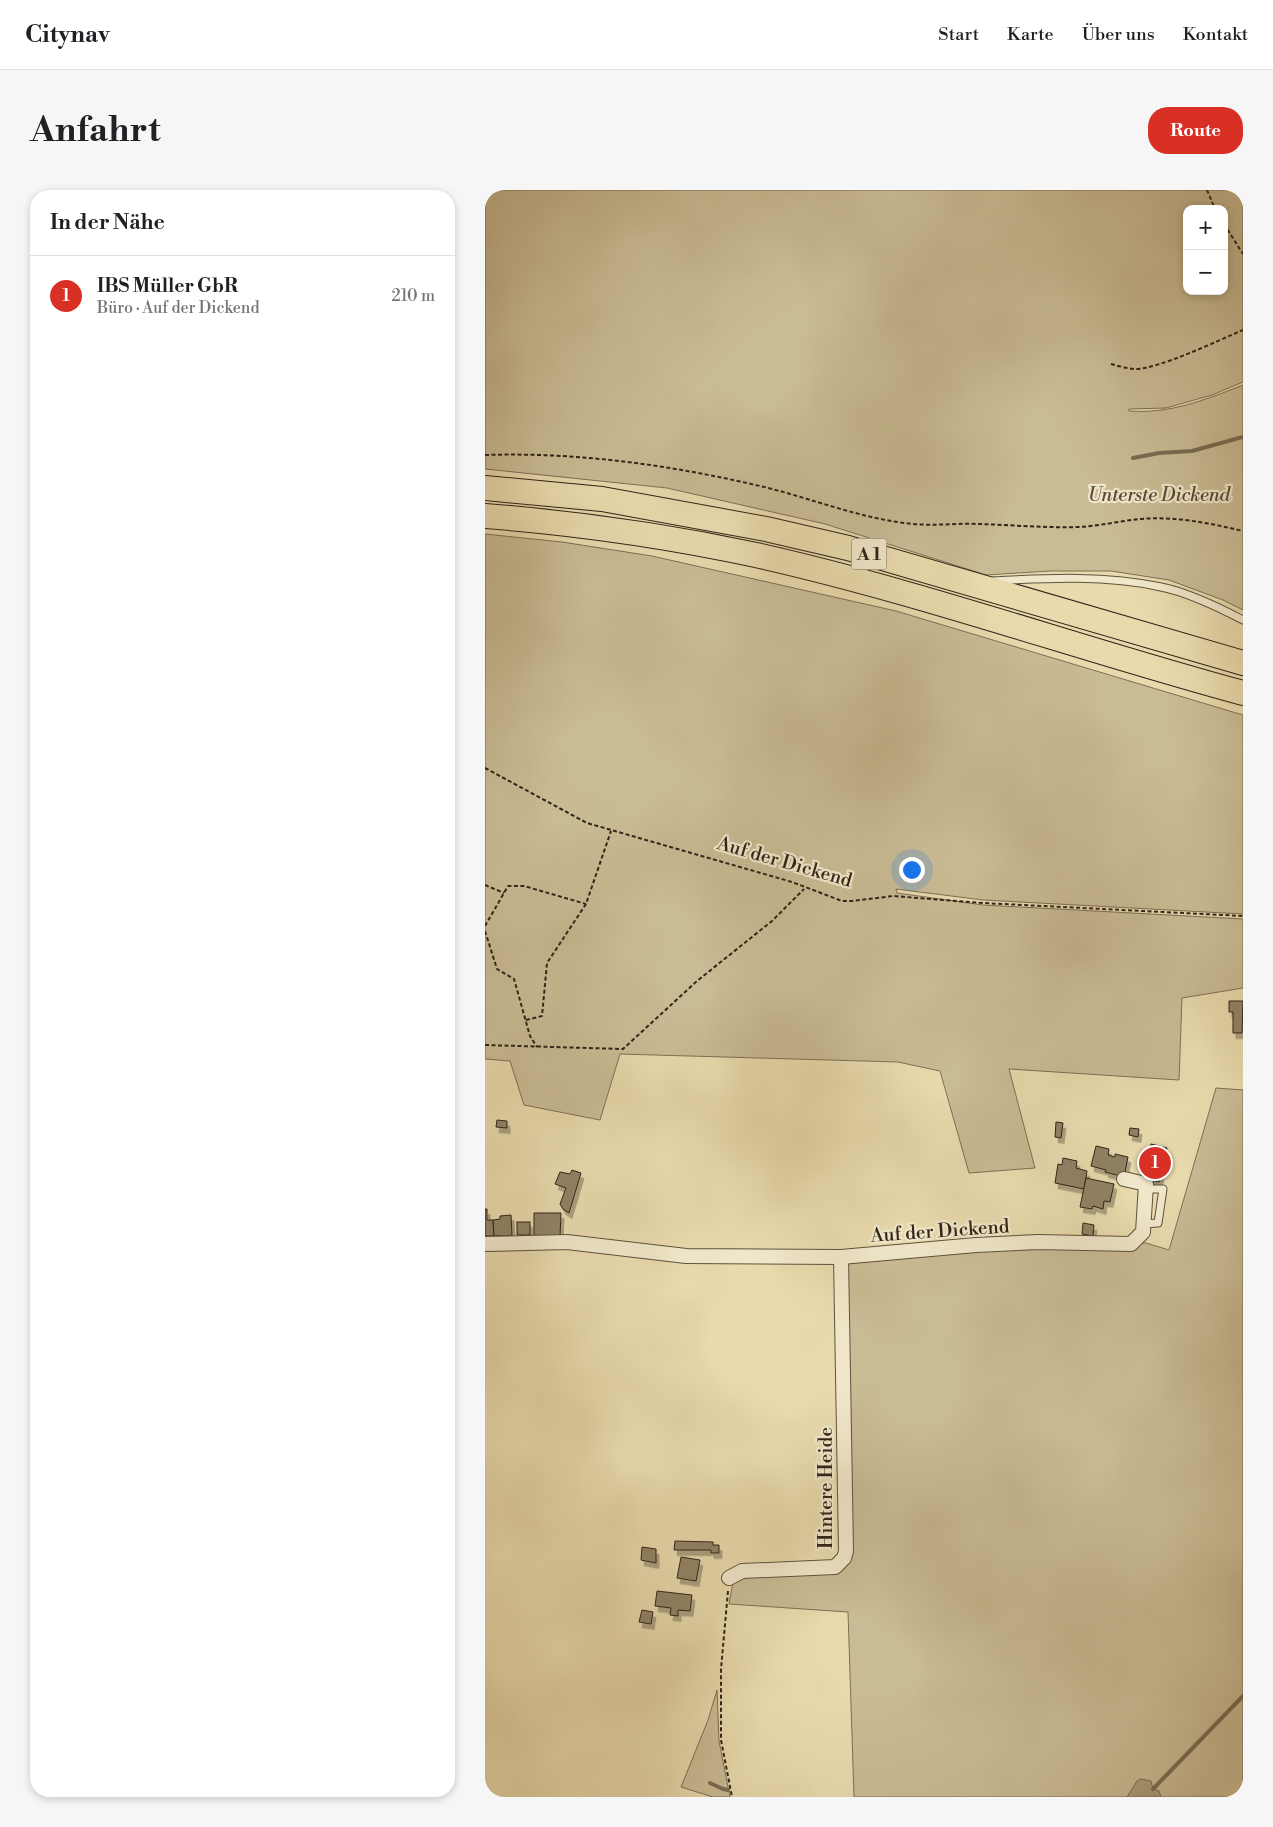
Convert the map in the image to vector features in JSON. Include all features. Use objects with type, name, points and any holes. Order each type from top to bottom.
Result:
[{"type":"highway","name":"A 1","points":[[485,488],[603,499],[766,529],[848,548],[1243,663]]},
{"type":"highway","name":"A 1","points":[[485,516],[585,525],[755,555],[828,573],[997,620],[1243,693]]},
{"type":"street","name":"Auf der Dickend","points":[[485,1244],[567,1242],[672,1255],[841,1257],[1039,1242],[1131,1244],[1143,1232],[1146,1184],[1124,1179]]},
{"type":"street","name":"Hintere Heide","points":[[729,1578],[742,1571],[835,1567],[844,1558],[846,1551],[841,1257]]},
{"type":"lane","points":[[969,582],[1043,578],[1108,580],[1163,587],[1216,606],[1243,620]]},
{"type":"path","points":[[1207,190],[1213,205]]},
{"type":"path","points":[[1228,230],[1243,254]]},
{"type":"path","points":[[1111,364],[1135,369],[1149,367],[1176,358],[1243,330]]},
{"type":"path","points":[[485,455],[583,456],[676,468],[761,486],[863,515],[915,524],[1069,527],[1142,519],[1173,519],[1205,522],[1243,531]]},
{"type":"path","name":"Auf der Dickend","points":[[485,768],[587,823],[791,882],[842,901],[893,896],[983,903],[1243,916]]},
{"type":"path","points":[[526,1020],[542,1016],[547,963],[586,904],[611,831]]},
{"type":"path","points":[[485,885],[504,893]]},
{"type":"path","points":[[485,926],[508,886],[524,886],[586,904]]},
{"type":"path","points":[[485,1045],[623,1049],[697,981],[773,920],[804,888]]},
{"type":"path","points":[[485,931],[497,969],[514,979],[530,1036],[537,1047]]},
{"type":"path","points":[[729,1578],[721,1669],[721,1740],[732,1797]]},
{"type":"green space","name":"Unterste Dickend","points":[[485,190],[1243,190],[1243,382],[1212,395],[1166,408],[1129,409],[1129,411],[1159,410],[1187,405],[1243,385],[1243,610],[1223,600],[1169,580],[1111,571],[1050,571],[986,575],[825,524],[667,488],[485,469]]},
{"type":"green space","points":[[485,534],[562,542],[652,556],[896,611],[1243,715],[1243,914],[983,900],[896,889],[897,893],[983,905],[1243,919],[1243,988],[1182,998],[1179,1080],[1009,1069],[1035,1168],[969,1173],[940,1071],[898,1062],[620,1054],[600,1120],[524,1105],[510,1061],[485,1059]]},
{"type":"green space","points":[[1216,1088],[1243,1090],[1243,1797],[854,1797],[848,1612],[729,1604],[733,1582],[739,1576],[841,1567],[846,1260],[1023,1241],[1146,1243],[1169,1250]]},
{"type":"green space","points":[[717,1690],[719,1741],[730,1797],[713,1797],[681,1787],[708,1720]]},
{"type":"shaded area","points":[[1141,1779],[1151,1781],[1153,1789],[1159,1791],[1161,1797],[1127,1797],[1137,1781]]},
{"type":"building","points":[[1229,1001],[1243,1001],[1242,1033],[1233,1033],[1233,1012],[1229,1012]]},
{"type":"building","points":[[497,1120],[507,1121],[507,1128],[496,1127]]},
{"type":"building","points":[[1056,1122],[1063,1123],[1061,1138],[1055,1137]]},
{"type":"building","points":[[1130,1128],[1139,1129],[1138,1137],[1129,1135]]},
{"type":"building","points":[[1151,1144],[1167,1148],[1159,1182],[1143,1178]]},
{"type":"building","points":[[1096,1146],[1109,1149],[1108,1155],[1115,1157],[1115,1154],[1128,1157],[1124,1177],[1091,1166]]},
{"type":"building","points":[[1063,1158],[1077,1161],[1076,1168],[1087,1171],[1084,1189],[1055,1183],[1058,1164],[1062,1165]]},
{"type":"building","points":[[572,1170],[581,1173],[569,1213],[560,1204],[566,1188],[555,1184],[560,1172],[570,1174]]},
{"type":"building","points":[[1086,1178],[1114,1184],[1110,1202],[1104,1201],[1103,1209],[1093,1206],[1092,1209],[1080,1207]]},
{"type":"building","points":[[485,1209],[487,1209],[487,1220],[493,1220],[494,1236],[485,1236]]},
{"type":"building","points":[[534,1213],[561,1213],[560,1236],[534,1237]]},
{"type":"building","points":[[511,1215],[512,1236],[494,1236],[493,1220],[500,1219],[500,1216]]},
{"type":"building","points":[[517,1222],[530,1222],[530,1235],[517,1235]]},
{"type":"building","points":[[1083,1223],[1094,1225],[1093,1236],[1082,1234]]},
{"type":"building","points":[[675,1541],[713,1542],[713,1545],[719,1545],[719,1553],[711,1553],[711,1550],[674,1550]]},
{"type":"building","points":[[642,1547],[656,1549],[656,1563],[641,1560]]},
{"type":"building","points":[[681,1557],[700,1560],[696,1581],[677,1578]]},
{"type":"building","points":[[657,1591],[692,1595],[690,1611],[678,1610],[678,1616],[670,1615],[671,1608],[655,1606]]},
{"type":"building","points":[[642,1610],[653,1612],[651,1624],[639,1622]]},
{"type":"waterway","points":[[1133,458],[1159,453],[1192,451],[1243,437]]},
{"type":"waterway","points":[[1153,1789],[1243,1696]]},
{"type":"waterway","points":[[710,1783],[728,1790]]},
{"type":"place","name":"IBS Müller GbR","points":[[1155,1163]]}]
